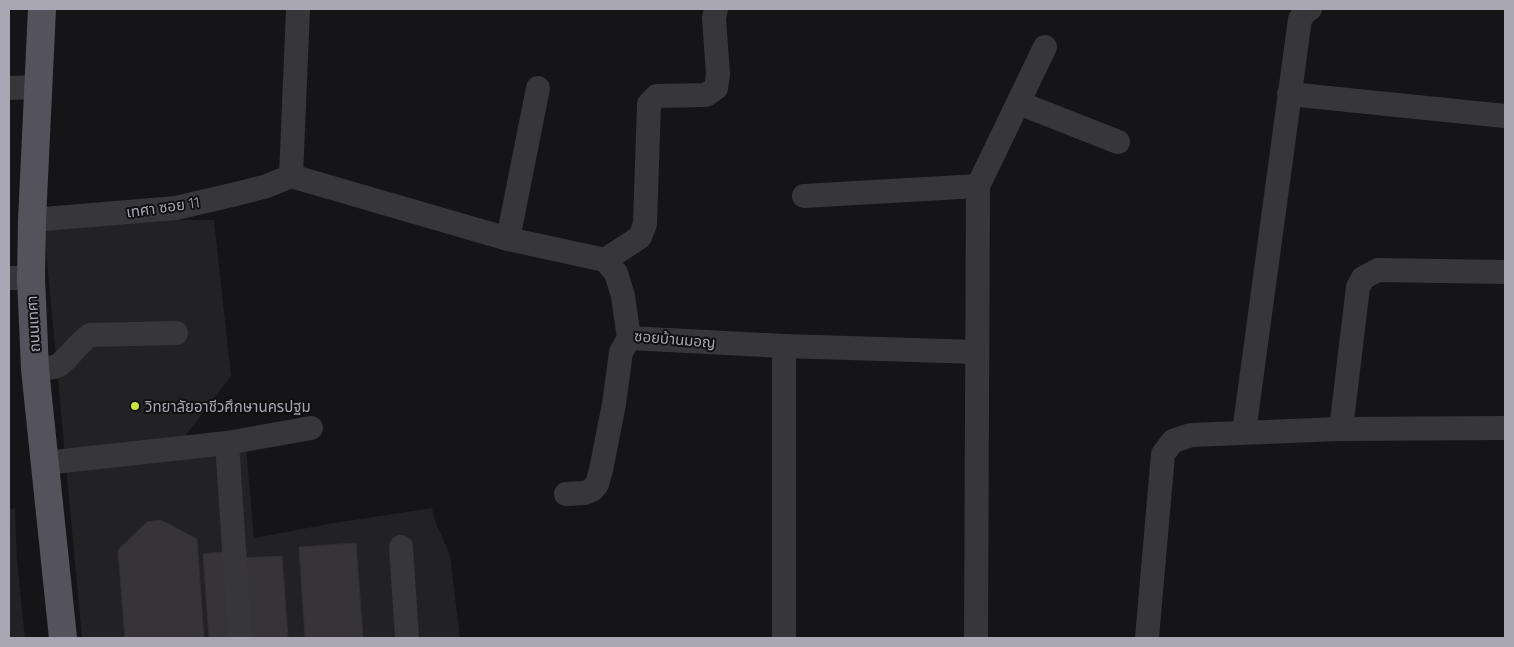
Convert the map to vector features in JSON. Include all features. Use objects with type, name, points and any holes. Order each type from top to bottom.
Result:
[{"type":"main road","name":"ถนนเทศา","points":[[42,9],[32,220],[20,278],[35,369],[63,638]]},
{"type":"street","points":[[298,9],[291,176],[508,239],[606,260],[640,237],[645,224],[649,104],[657,96],[706,95],[716,88],[718,74],[714,18],[716,9]]},
{"type":"street","points":[[1244,432],[1300,19],[1310,9]]},
{"type":"street","points":[[976,638],[978,186],[1045,47]]},
{"type":"street","points":[[9,88],[38,87]]},
{"type":"street","points":[[508,239],[538,88]]},
{"type":"street","points":[[1290,94],[1505,116]]},
{"type":"street","points":[[1019,102],[1118,142]]},
{"type":"street","name":"เทศา ซอย 11","points":[[32,220],[176,208],[267,186],[291,176]]},
{"type":"street","points":[[804,196],[978,186]]},
{"type":"street","name":"ซอยบ้านมอญ","points":[[606,260],[616,273],[629,338],[784,346],[977,352]]},
{"type":"street","points":[[1341,429],[1358,287],[1363,278],[1378,270],[1505,272]]},
{"type":"street","points":[[35,369],[57,366],[81,341],[90,335],[176,333]]},
{"type":"street","points":[[566,494],[592,490],[597,484],[614,404],[621,352],[629,338]]},
{"type":"street","points":[[784,346],[784,638]]},
{"type":"street","points":[[45,463],[227,443],[311,428]]},
{"type":"street","points":[[1147,638],[1163,454],[1173,441],[1191,435],[1244,432],[1341,429],[1505,428]]},
{"type":"street","points":[[227,443],[240,638]]},
{"type":"street","points":[[401,547],[407,638]]},
{"type":"shaded area","name":"วิทยาลัยอาชีวศึกษานครปฐม","points":[[43,219],[214,220],[231,376],[176,448],[245,436],[254,538],[432,508],[435,521],[450,555],[460,638],[82,638]]},
{"type":"shaded area","points":[[15,508],[17,561],[25,638],[9,638],[9,509]]},
{"type":"building","points":[[161,520],[197,539],[204,638],[125,638],[118,550],[147,522]]},
{"type":"building","points":[[356,543],[363,638],[305,638],[299,547]]},
{"type":"building","points":[[234,551],[240,638],[209,638],[203,554]]},
{"type":"building","points":[[282,556],[288,638],[248,638],[242,558]]},
{"type":"place","name":"วิทยาลัยอาชีวศึกษานครปฐม","points":[[135,406]]}]
